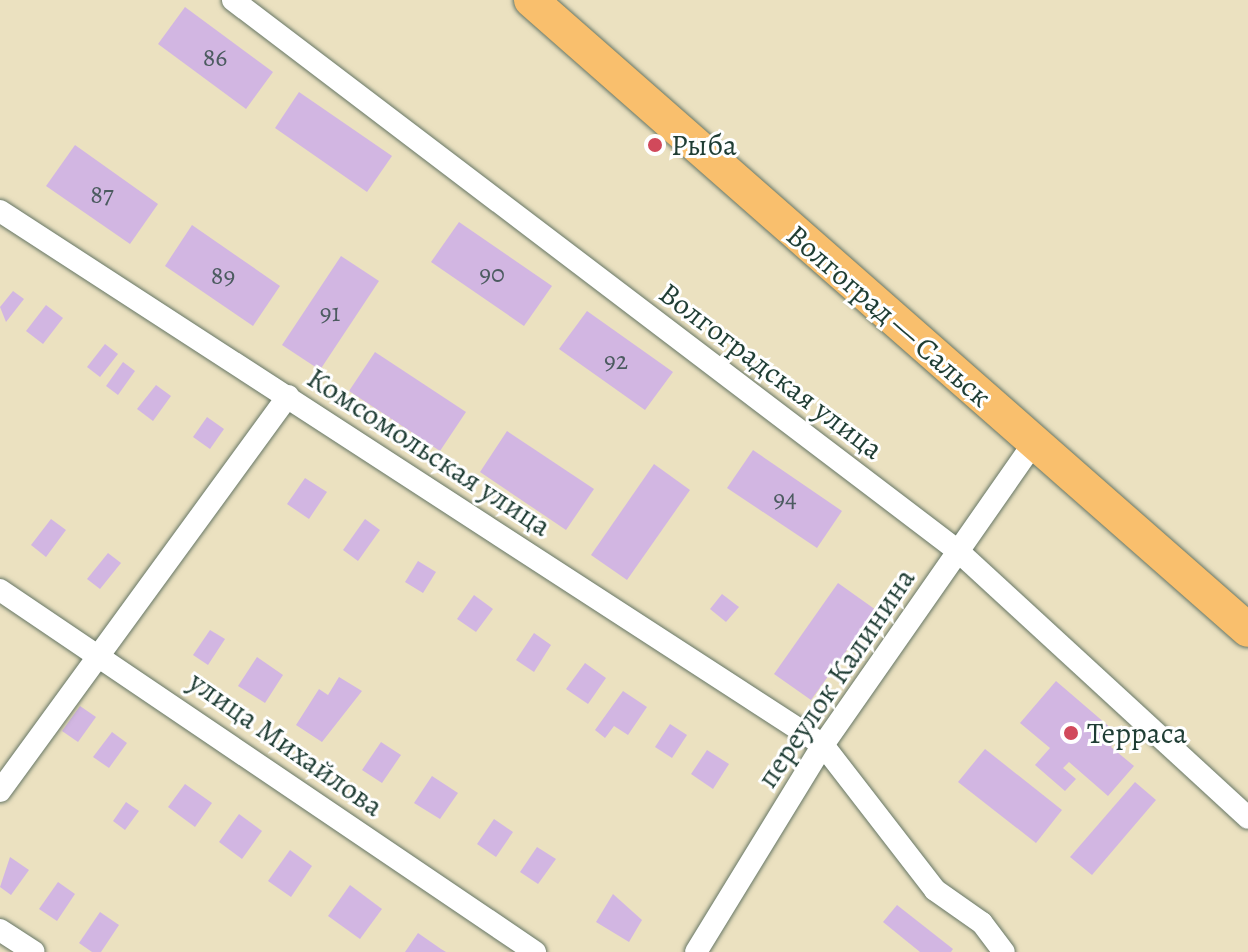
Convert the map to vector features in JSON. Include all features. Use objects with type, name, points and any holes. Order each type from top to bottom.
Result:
[{"type":"main road","name":"Волгоград — Сальск","points":[[531,0],[1248,630]]},
{"type":"street","name":"Волгоградская улица","points":[[233,0],[958,551],[1248,818]]},
{"type":"street","name":"Комсомольская улица","points":[[0,211],[823,745],[935,890],[982,923],[1004,952]]},
{"type":"street","points":[[0,791],[103,655],[288,396]]},
{"type":"street","name":"переулок Калинина","points":[[696,952],[823,745],[1034,443]]},
{"type":"street","name":"улица Михайлова","points":[[0,590],[103,655],[535,952]]},
{"type":"street","points":[[0,930],[34,952]]},
{"type":"building","points":[[185,7],[273,72],[246,109],[158,44]]},
{"type":"building","points":[[299,92],[392,156],[367,192],[275,128]]},
{"type":"building","points":[[75,145],[158,204],[130,244],[46,186]]},
{"type":"building","points":[[459,222],[552,286],[524,326],[431,262]]},
{"type":"building","points":[[192,225],[280,286],[253,326],[165,266]]},
{"type":"building","points":[[341,256],[379,281],[320,370],[282,345]]},
{"type":"building","points":[[13,291],[24,299],[6,322],[0,307]]},
{"type":"building","points":[[46,305],[63,318],[43,344],[26,331]]},
{"type":"building","points":[[587,311],[673,372],[645,410],[559,349]]},
{"type":"building","points":[[105,344],[118,354],[100,377],[87,367]]},
{"type":"building","points":[[375,352],[466,412],[440,451],[349,391]]},
{"type":"building","points":[[123,362],[135,371],[118,395],[106,386]]},
{"type":"building","points":[[156,385],[171,396],[153,421],[137,409]]},
{"type":"building","points":[[207,417],[224,429],[210,449],[193,437]]},
{"type":"building","points":[[507,431],[594,489],[566,530],[480,472]]},
{"type":"building","points":[[753,450],[842,511],[817,548],[727,488]]},
{"type":"building","points":[[654,464],[690,490],[627,580],[591,555]]},
{"type":"building","points":[[305,478],[327,492],[309,519],[287,504]]},
{"type":"building","points":[[51,519],[66,530],[46,557],[31,545]]},
{"type":"building","points":[[365,519],[380,530],[358,561],[343,550]]},
{"type":"building","points":[[108,553],[121,563],[100,589],[87,579]]},
{"type":"building","points":[[418,561],[436,572],[423,593],[405,582]]},
{"type":"building","points":[[838,583],[876,610],[811,700],[774,674]]},
{"type":"building","points":[[722,594],[739,607],[726,622],[710,609]]},
{"type":"building","points":[[474,595],[493,609],[476,632],[457,619]]},
{"type":"building","points":[[210,630],[225,639],[208,665],[193,655]]},
{"type":"building","points":[[534,633],[551,645],[534,672],[516,660]]},
{"type":"building","points":[[257,657],[283,675],[265,703],[238,686]]},
{"type":"building","points":[[585,663],[606,678],[588,704],[566,689]]},
{"type":"building","points":[[339,677],[362,691],[322,742],[296,725],[319,689],[328,695]]},
{"type":"building","points":[[1056,681],[1120,736],[1111,747],[1134,766],[1108,796],[1069,762],[1063,768],[1076,779],[1065,791],[1035,765],[1050,748],[1020,723]]},
{"type":"building","points":[[623,691],[647,707],[628,735],[614,726],[605,738],[595,730]]},
{"type":"building","points":[[80,706],[96,717],[78,742],[62,731]]},
{"type":"building","points":[[670,724],[687,735],[672,758],[655,747]]},
{"type":"building","points":[[112,732],[127,743],[109,768],[93,757]]},
{"type":"building","points":[[381,742],[401,755],[382,783],[362,770]]},
{"type":"building","points":[[985,749],[1062,810],[1036,843],[958,782]]},
{"type":"building","points":[[707,750],[729,764],[713,789],[691,774]]},
{"type":"building","points":[[432,776],[458,793],[440,819],[414,803]]},
{"type":"building","points":[[1135,782],[1156,800],[1092,875],[1070,857]]},
{"type":"building","points":[[185,784],[212,803],[195,827],[168,807]]},
{"type":"building","points":[[126,802],[139,811],[125,830],[113,821]]},
{"type":"building","points":[[239,814],[262,831],[242,859],[219,842]]},
{"type":"building","points":[[494,819],[513,832],[496,857],[477,844]]},
{"type":"building","points":[[537,847],[556,859],[538,884],[520,872]]},
{"type":"building","points":[[290,850],[312,866],[291,897],[268,881]]},
{"type":"building","points":[[10,857],[29,870],[11,895],[0,887]]},
{"type":"building","points":[[58,882],[75,894],[57,921],[39,909]]},
{"type":"building","points":[[350,885],[382,909],[360,939],[328,916]]},
{"type":"building","points":[[613,894],[642,920],[629,942],[596,922]]},
{"type":"building","points":[[897,905],[953,949],[951,952],[920,952],[883,922]]},
{"type":"building","points":[[100,912],[119,925],[101,952],[92,952],[79,943]]},
{"type":"building","points":[[418,933],[441,949],[446,952],[405,952]]},
{"type":"place","name":"Рыба","points":[[655,145]]},
{"type":"place","name":"Терраса","points":[[1071,733]]}]
